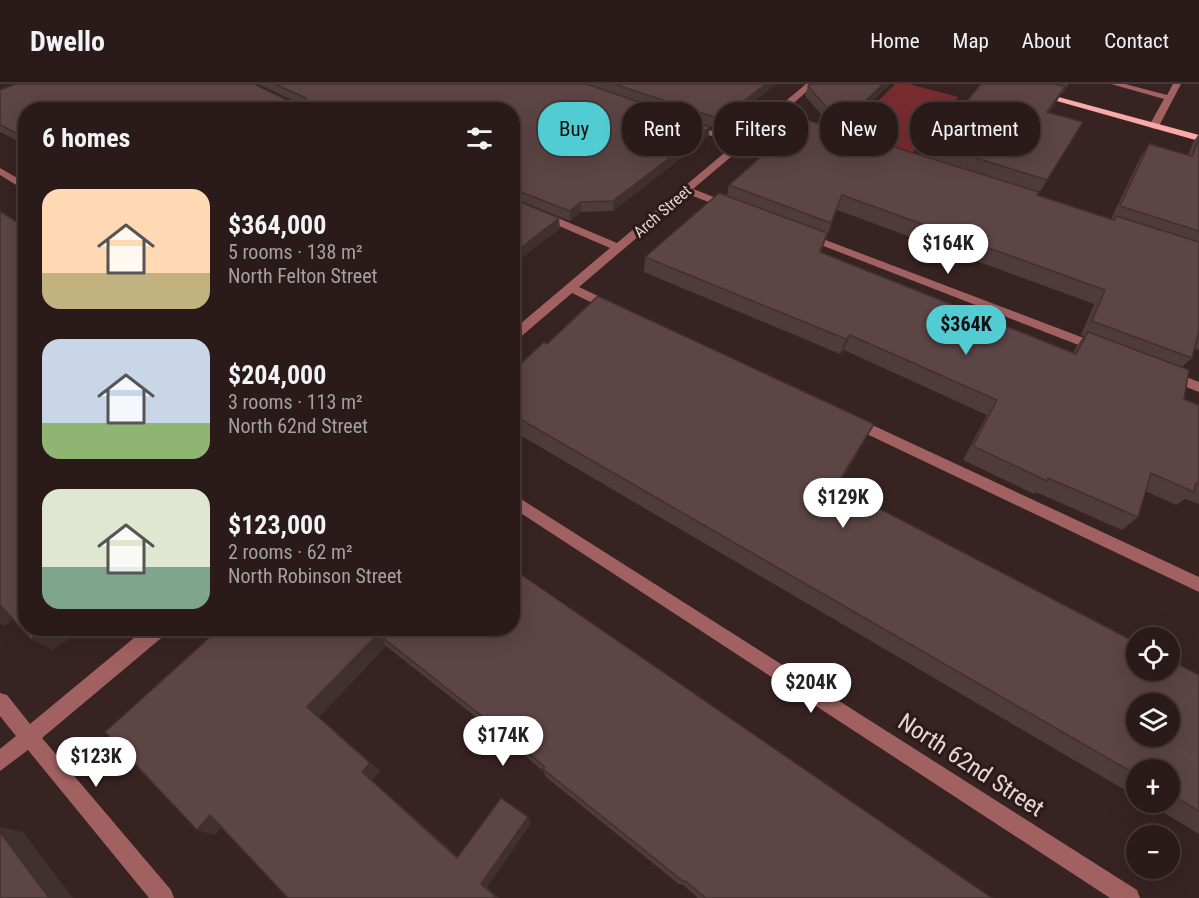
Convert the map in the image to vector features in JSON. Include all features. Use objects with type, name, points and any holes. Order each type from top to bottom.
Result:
[{"type":"main road","points":[[1000,84],[1199,138]]},
{"type":"street","name":"Arch Street","points":[[790,102],[811,84]]},
{"type":"street","points":[[1115,84],[1169,98]]},
{"type":"street","points":[[1154,126],[1177,84]]},
{"type":"street","name":"Arch Street","points":[[520,330],[727,156]]},
{"type":"street","points":[[0,171],[18,183]]},
{"type":"street","points":[[686,190],[739,210]]},
{"type":"street","points":[[520,205],[618,248]]},
{"type":"street","points":[[794,231],[1111,353]]},
{"type":"street","points":[[571,288],[626,314]]},
{"type":"street","points":[[1155,370],[1199,387]]},
{"type":"street","points":[[842,416],[1199,585]]},
{"type":"street","name":"North 62nd Street","points":[[520,505],[1129,898]]},
{"type":"street","points":[[0,761],[150,636]]},
{"type":"street","points":[[0,702],[163,898]]},
{"type":"shaded area","points":[[895,84],[909,84],[958,97],[954,102],[910,102],[910,156],[898,152],[898,102],[877,102]]},
{"type":"building","points":[[15,84],[254,84],[291,102],[18,102],[18,134],[0,125],[0,90]]},
{"type":"building","points":[[275,84],[587,84],[638,102],[622,102],[622,156],[672,156],[613,201],[581,202],[570,211],[520,192],[520,102],[306,102],[306,98]]},
{"type":"building","points":[[614,84],[766,84],[742,102],[714,102],[714,117],[702,113],[702,102],[669,102]]},
{"type":"building","points":[[810,84],[883,84],[864,102],[822,102],[808,86]]},
{"type":"building","points":[[981,84],[1055,84],[1065,87],[1047,112],[1083,122],[1047,180],[970,156],[1040,156],[1040,102],[966,102]]},
{"type":"building","points":[[808,120],[820,124],[820,156],[898,156],[898,148],[910,152],[910,156],[923,156],[1039,192],[1037,195],[1114,220],[1116,216],[1199,242],[1199,331],[1192,358],[1092,321],[1105,290],[842,195],[831,223],[729,185],[762,156],[808,156]]},
{"type":"building","points":[[702,124],[710,127],[702,133]]},
{"type":"building","points":[[1199,139],[1199,231],[1120,206],[1149,144],[1192,156]]},
{"type":"building","points":[[719,193],[827,233],[820,252],[1076,354],[1088,332],[1189,370],[1184,399],[1199,405],[1199,484],[1196,483],[1194,492],[1151,473],[1138,517],[1048,478],[1047,481],[973,446],[997,400],[850,335],[846,339],[645,257]]},
{"type":"building","points":[[520,202],[559,218],[520,249]]},
{"type":"building","points":[[0,211],[18,223],[18,625],[0,605]]},
{"type":"building","points":[[598,296],[874,424],[836,486],[1126,637],[1126,681],[1180,681],[1180,665],[1199,675],[1199,811],[1180,800],[1180,759],[1126,759],[1126,769],[520,419],[520,364],[544,342],[547,344]]},
{"type":"building","points":[[520,574],[992,898],[706,898],[543,769],[545,767],[381,636],[520,636]]},
{"type":"building","points":[[211,636],[376,636],[307,707],[370,763],[362,772],[457,858],[501,798],[528,817],[481,884],[497,898],[288,898],[210,815],[197,830],[105,732]]},
{"type":"building","points":[[0,832],[49,898],[0,898]]}]
